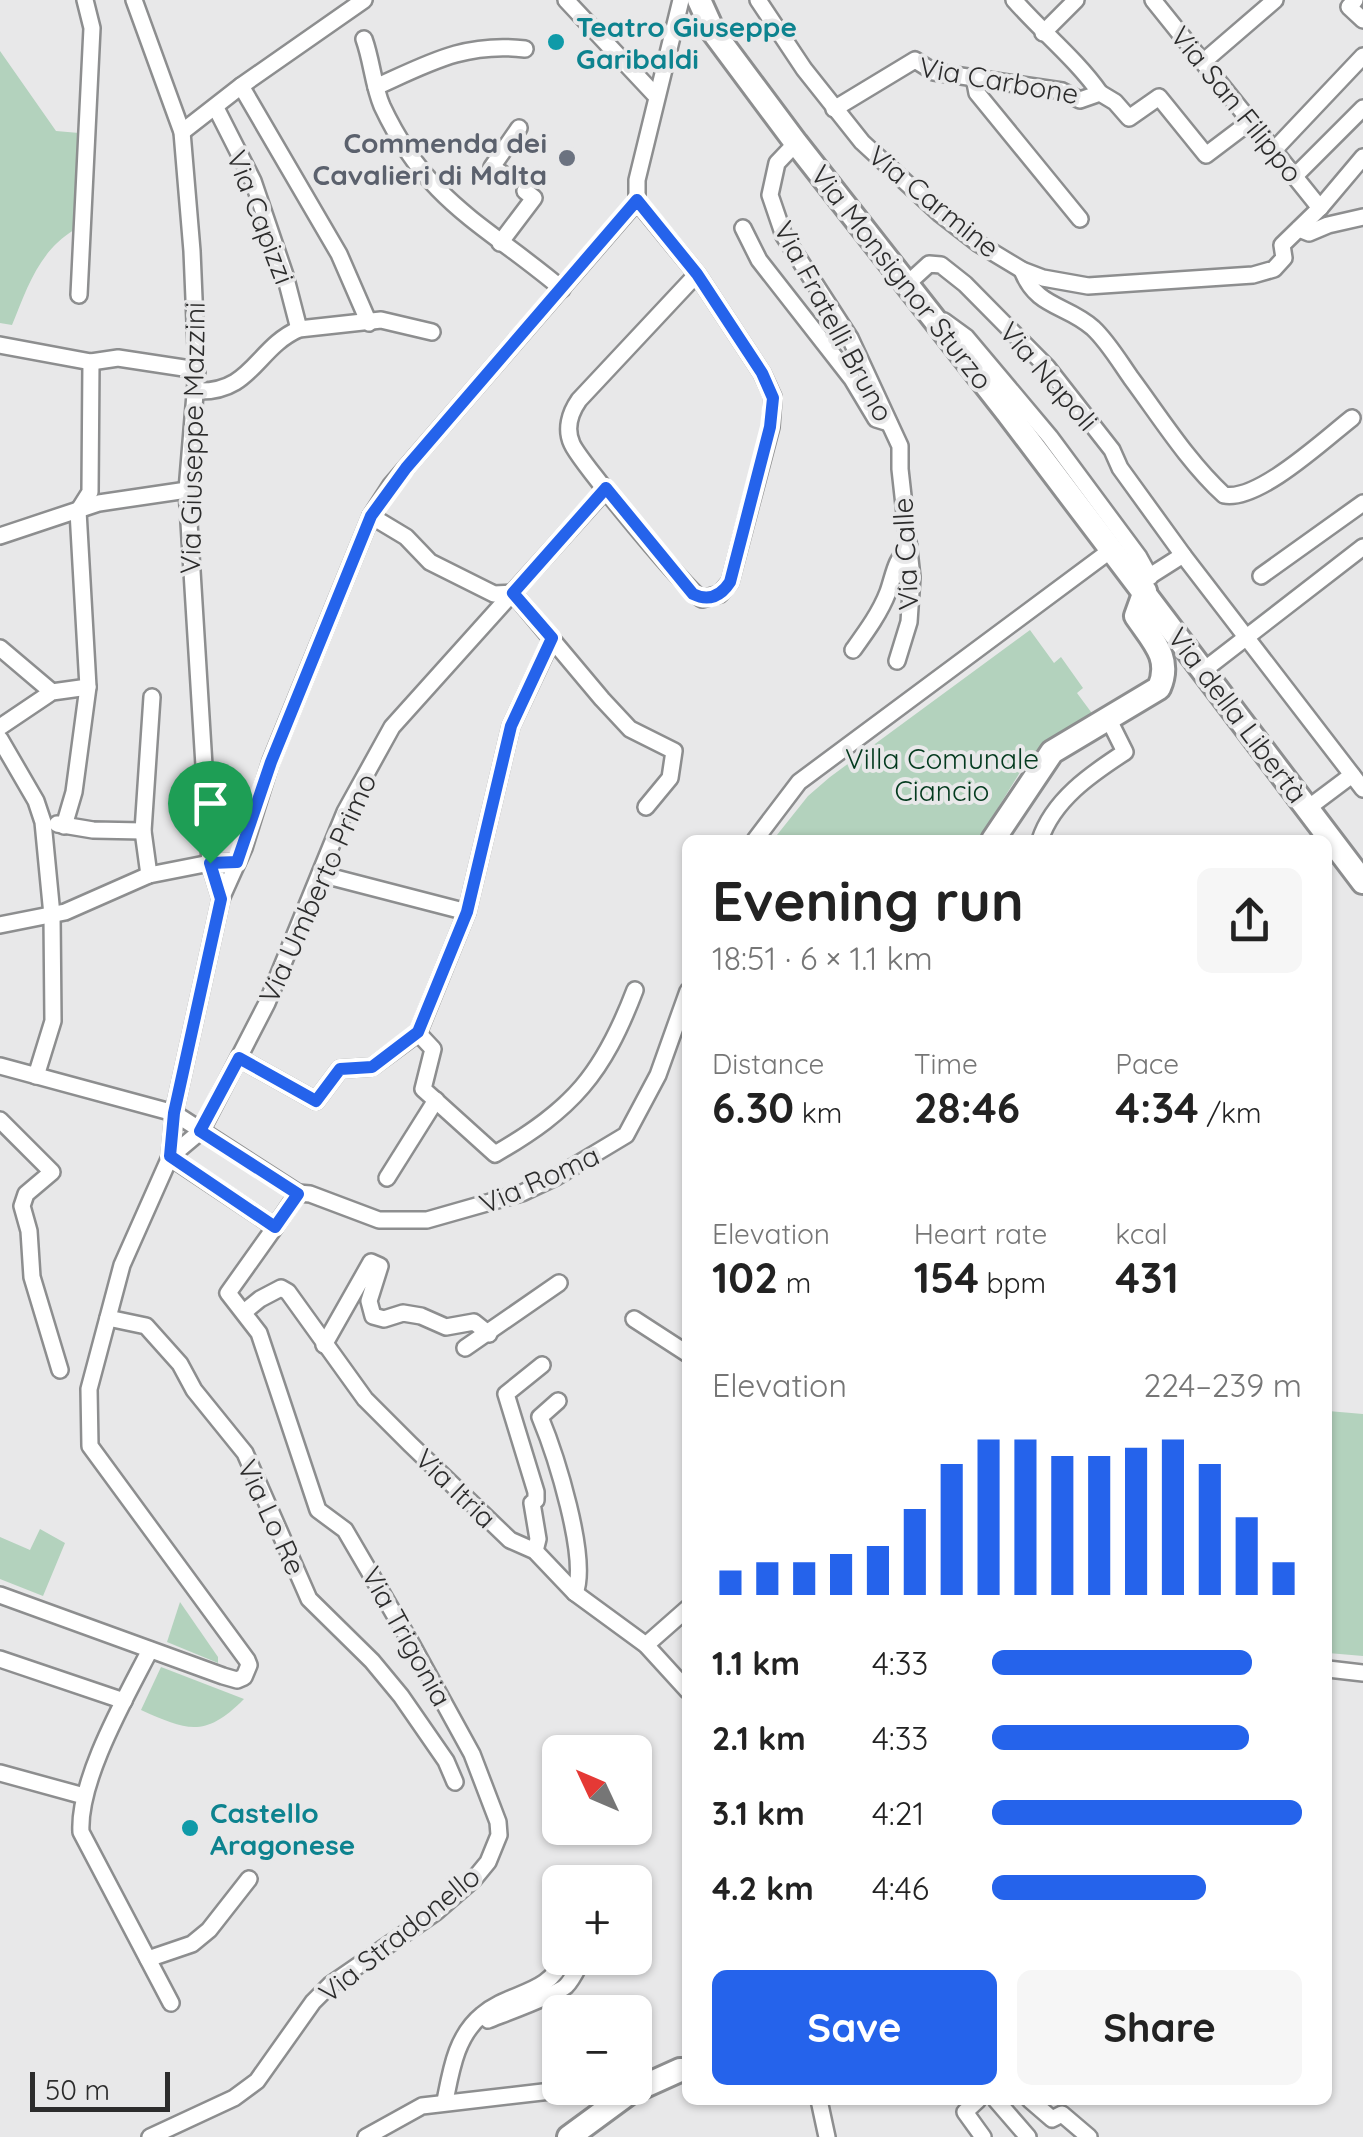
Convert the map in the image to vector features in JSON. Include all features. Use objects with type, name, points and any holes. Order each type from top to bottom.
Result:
[{"type":"main road","name":"Via Monsignor Sturzo","points":[[700,0],[714,33],[796,143],[1112,550]]},
{"type":"main road","name":"Via della Libertà","points":[[1112,550],[1144,584],[1328,835]]},
{"type":"main road","points":[[995,835],[1052,752],[1159,688],[1166,674],[1164,658],[1136,616],[1144,584]]},
{"type":"main road","name":"Via della Libertà","points":[[1332,840],[1363,882]]},
{"type":"main road","points":[[652,2080],[682,2070]]},
{"type":"main road","points":[[570,2137],[606,2105]]},
{"type":"street","points":[[79,295],[92,28],[85,0]]},
{"type":"street","name":"Via Giuseppe Mazzini","points":[[134,0],[182,132],[197,370],[187,490],[210,863],[221,899]]},
{"type":"street","points":[[182,132],[364,0]]},
{"type":"street","points":[[566,0],[656,96]]},
{"type":"street","points":[[680,0],[637,180],[637,200],[697,274],[762,373],[773,398],[770,427],[730,582],[720,594],[702,599],[693,594],[572,446],[568,431],[579,400],[697,274]]},
{"type":"street","points":[[1014,0],[1043,34],[1083,69],[1100,93]]},
{"type":"street","points":[[1043,34],[1076,0]]},
{"type":"street","points":[[1203,62],[1275,0]]},
{"type":"street","points":[[1355,0],[1349,7],[1363,20]]},
{"type":"street","name":"Via Carmine","points":[[764,2],[834,108],[862,142],[940,214],[979,244],[1043,278],[1088,286],[1252,275],[1274,268],[1284,258],[1282,245],[1363,157]]},
{"type":"street","name":"Via San Filippo","points":[[1159,2],[1320,208]]},
{"type":"street","points":[[364,39],[376,86],[402,144],[427,180],[455,208],[562,289]]},
{"type":"street","points":[[376,86],[466,49],[524,49]]},
{"type":"street","points":[[1274,149],[1363,56]]},
{"type":"street","name":"Via Carbone","points":[[834,108],[916,60],[934,72],[1062,91],[1080,100],[1100,93],[1115,102],[1128,118],[1159,97],[1206,155],[1251,120]]},
{"type":"street","points":[[974,77],[976,93],[1080,219]]},
{"type":"street","points":[[242,86],[339,254],[368,322]]},
{"type":"street","name":"Via Capizzi","points":[[216,108],[253,180],[299,329]]},
{"type":"street","points":[[1295,176],[1363,108]]},
{"type":"street","points":[[509,178],[492,167],[519,128]]},
{"type":"street","name":"Via Fratelli Bruno","points":[[796,143],[777,162],[770,195],[774,209],[784,236],[850,338],[900,446]]},
{"type":"street","points":[[500,243],[530,194]]},
{"type":"street","points":[[0,1595],[236,1680],[244,1677],[247,1660],[90,1446],[90,1389],[108,1318],[133,1236],[170,1156],[174,1113],[221,899],[271,762],[371,516],[406,468],[637,200]]},
{"type":"street","points":[[1299,229],[1309,233],[1328,224],[1363,217]]},
{"type":"street","points":[[743,228],[759,260],[852,379],[876,420],[889,423]]},
{"type":"street","name":"Via Napoli","points":[[906,285],[929,264],[941,264],[965,284],[1047,367],[1112,450],[1120,468],[1183,554]]},
{"type":"street","points":[[1022,270],[1028,286],[1046,302],[1092,327],[1224,495],[1244,495],[1352,418]]},
{"type":"street","points":[[924,307],[966,337],[1050,437],[1139,557],[1144,584],[1183,554],[1250,634],[1278,678],[1363,788]]},
{"type":"street","points":[[197,391],[219,392],[239,381],[287,334],[299,329],[381,320],[432,332]]},
{"type":"street","points":[[0,346],[91,362],[118,358],[197,370]]},
{"type":"street","points":[[64,826],[74,792],[88,687],[78,511],[90,492],[91,362]]},
{"type":"street","name":"Via Calle","points":[[898,661],[909,622],[912,577],[900,446]]},
{"type":"street","name":"Via Umberto Primo","points":[[203,1126],[267,1003],[345,812],[392,727],[606,488]]},
{"type":"street","points":[[0,536],[100,503],[187,490]]},
{"type":"street","points":[[1261,576],[1363,504]]},
{"type":"street","points":[[371,516],[406,536],[430,562],[494,594],[513,593],[630,729],[674,751],[670,778],[646,807]]},
{"type":"street","points":[[852,650],[870,625],[889,589],[900,556],[909,547]]},
{"type":"street","points":[[1204,670],[1363,547]]},
{"type":"street","points":[[760,835],[800,782],[1112,550]]},
{"type":"street","points":[[239,1058],[316,1101],[340,1069],[372,1067],[412,1037],[467,912],[511,726],[552,638]]},
{"type":"street","points":[[0,648],[52,692]]},
{"type":"street","points":[[0,727],[52,692],[88,687]]},
{"type":"street","points":[[149,874],[143,831],[152,697]]},
{"type":"street","points":[[1043,835],[1068,796],[1125,752],[1108,718]]},
{"type":"street","points":[[0,739],[44,822],[52,914],[53,1021],[36,1076]]},
{"type":"street","points":[[1308,808],[1352,775]]},
{"type":"street","points":[[44,822],[92,830],[143,831]]},
{"type":"street","points":[[0,925],[52,914],[149,874],[237,862]]},
{"type":"street","points":[[320,874],[467,912]]},
{"type":"street","points":[[412,1037],[433,1049],[423,1090],[495,1154],[532,1132],[574,1099],[618,1034],[635,990]]},
{"type":"street","name":"Via Roma","points":[[0,1066],[174,1113],[203,1126],[273,1172],[298,1194],[310,1194],[379,1220],[427,1220],[522,1194],[626,1135],[658,1075],[682,1008]]},
{"type":"street","points":[[387,1178],[436,1100]]},
{"type":"street","points":[[0,1120],[52,1172],[26,1194],[22,1206],[29,1231],[32,1277],[60,1370]]},
{"type":"street","points":[[170,1156],[203,1126]]},
{"type":"street","points":[[170,1156],[271,1233]]},
{"type":"street","points":[[242,1310],[228,1293],[298,1194]]},
{"type":"street","points":[[324,1345],[371,1262],[380,1266],[369,1302],[373,1316],[422,1316],[446,1328],[474,1322],[489,1334]]},
{"type":"street","points":[[465,1348],[559,1283]]},
{"type":"street","name":"Via Itria","points":[[242,1310],[281,1288],[288,1292],[366,1398],[446,1481],[510,1540],[535,1551],[575,1593],[646,1645],[682,1684]]},
{"type":"street","name":"Via Trigonia","points":[[242,1310],[259,1333],[266,1351],[318,1510],[345,1530],[362,1556],[480,1775]]},
{"type":"street","name":"Via Lo Re","points":[[108,1318],[146,1326],[180,1364],[194,1390],[245,1454],[310,1599],[401,1696],[446,1762],[455,1782]]},
{"type":"street","points":[[634,1319],[682,1350]]},
{"type":"street","points":[[535,1551],[538,1539],[532,1503],[536,1492],[512,1424],[506,1394],[542,1366]]},
{"type":"street","points":[[512,1424],[540,1417],[558,1401]]},
{"type":"street","points":[[540,1417],[560,1473],[570,1517],[579,1567],[575,1593]]},
{"type":"street","points":[[646,1645],[682,1613]]},
{"type":"street","points":[[150,1650],[84,1796],[81,1832],[171,2003]]},
{"type":"street","points":[[0,1659],[124,1701]]},
{"type":"street","points":[[1332,1670],[1363,1673]]},
{"type":"street","points":[[0,1773],[84,1796]]},
{"type":"street","name":"Via Stradonello","points":[[150,2137],[234,2098],[256,2081],[294,2026],[330,1985],[436,1912],[474,1879],[488,1862],[499,1836],[498,1822],[480,1775]]},
{"type":"street","points":[[148,1959],[192,1944],[209,1930],[250,1879]]},
{"type":"street","points":[[444,2101],[453,2058],[479,2016],[557,1975]]},
{"type":"street","points":[[465,2037],[484,2021],[553,1995],[573,1975]]},
{"type":"street","points":[[366,2137],[422,2106],[542,2091]]},
{"type":"street","points":[[819,2105],[827,2137]]},
{"type":"street","points":[[973,2105],[965,2112],[983,2137]]},
{"type":"street","points":[[1000,2105],[1028,2137]]},
{"type":"street","points":[[1036,2105],[1052,2119],[1062,2114],[1089,2137]]},
{"type":"green space","points":[[0,51],[56,131],[79,133],[74,230],[43,260],[12,325],[0,323]]},
{"type":"green space","name":"Villa Comunale Ciancio","points":[[1030,630],[1054,663],[1061,657],[1083,688],[1077,693],[1094,716],[1045,741],[1022,769],[981,835],[777,835],[808,796]]},
{"type":"green space","points":[[1332,1411],[1363,1414],[1363,1656],[1332,1653]]},
{"type":"green space","points":[[40,1529],[65,1543],[43,1596],[0,1579],[0,1537],[30,1550]]},
{"type":"green space","points":[[180,1602],[218,1657],[218,1663],[167,1642]]},
{"type":"green space","points":[[161,1667],[244,1699],[207,1725],[171,1723],[141,1710]]},
{"type":"place","name":"Teatro Giuseppe Garibaldi","points":[[556,42]]},
{"type":"place","name":"Commenda dei Cavalieri di Malta","points":[[567,158]]},
{"type":"place","name":"Castello Aragonese","points":[[190,1828]]},
{"type":"route","points":[[637,200],[697,274],[762,373],[773,398],[770,427],[730,582],[712,598],[702,599],[693,594],[606,488],[513,593],[552,638],[511,726],[467,912],[418,1032],[372,1067],[340,1069],[316,1101],[239,1058],[200,1131],[298,1194],[275,1227],[170,1156],[174,1113],[221,899],[210,863],[237,862],[244,848],[271,762],[371,516],[406,468],[637,200]]}]
